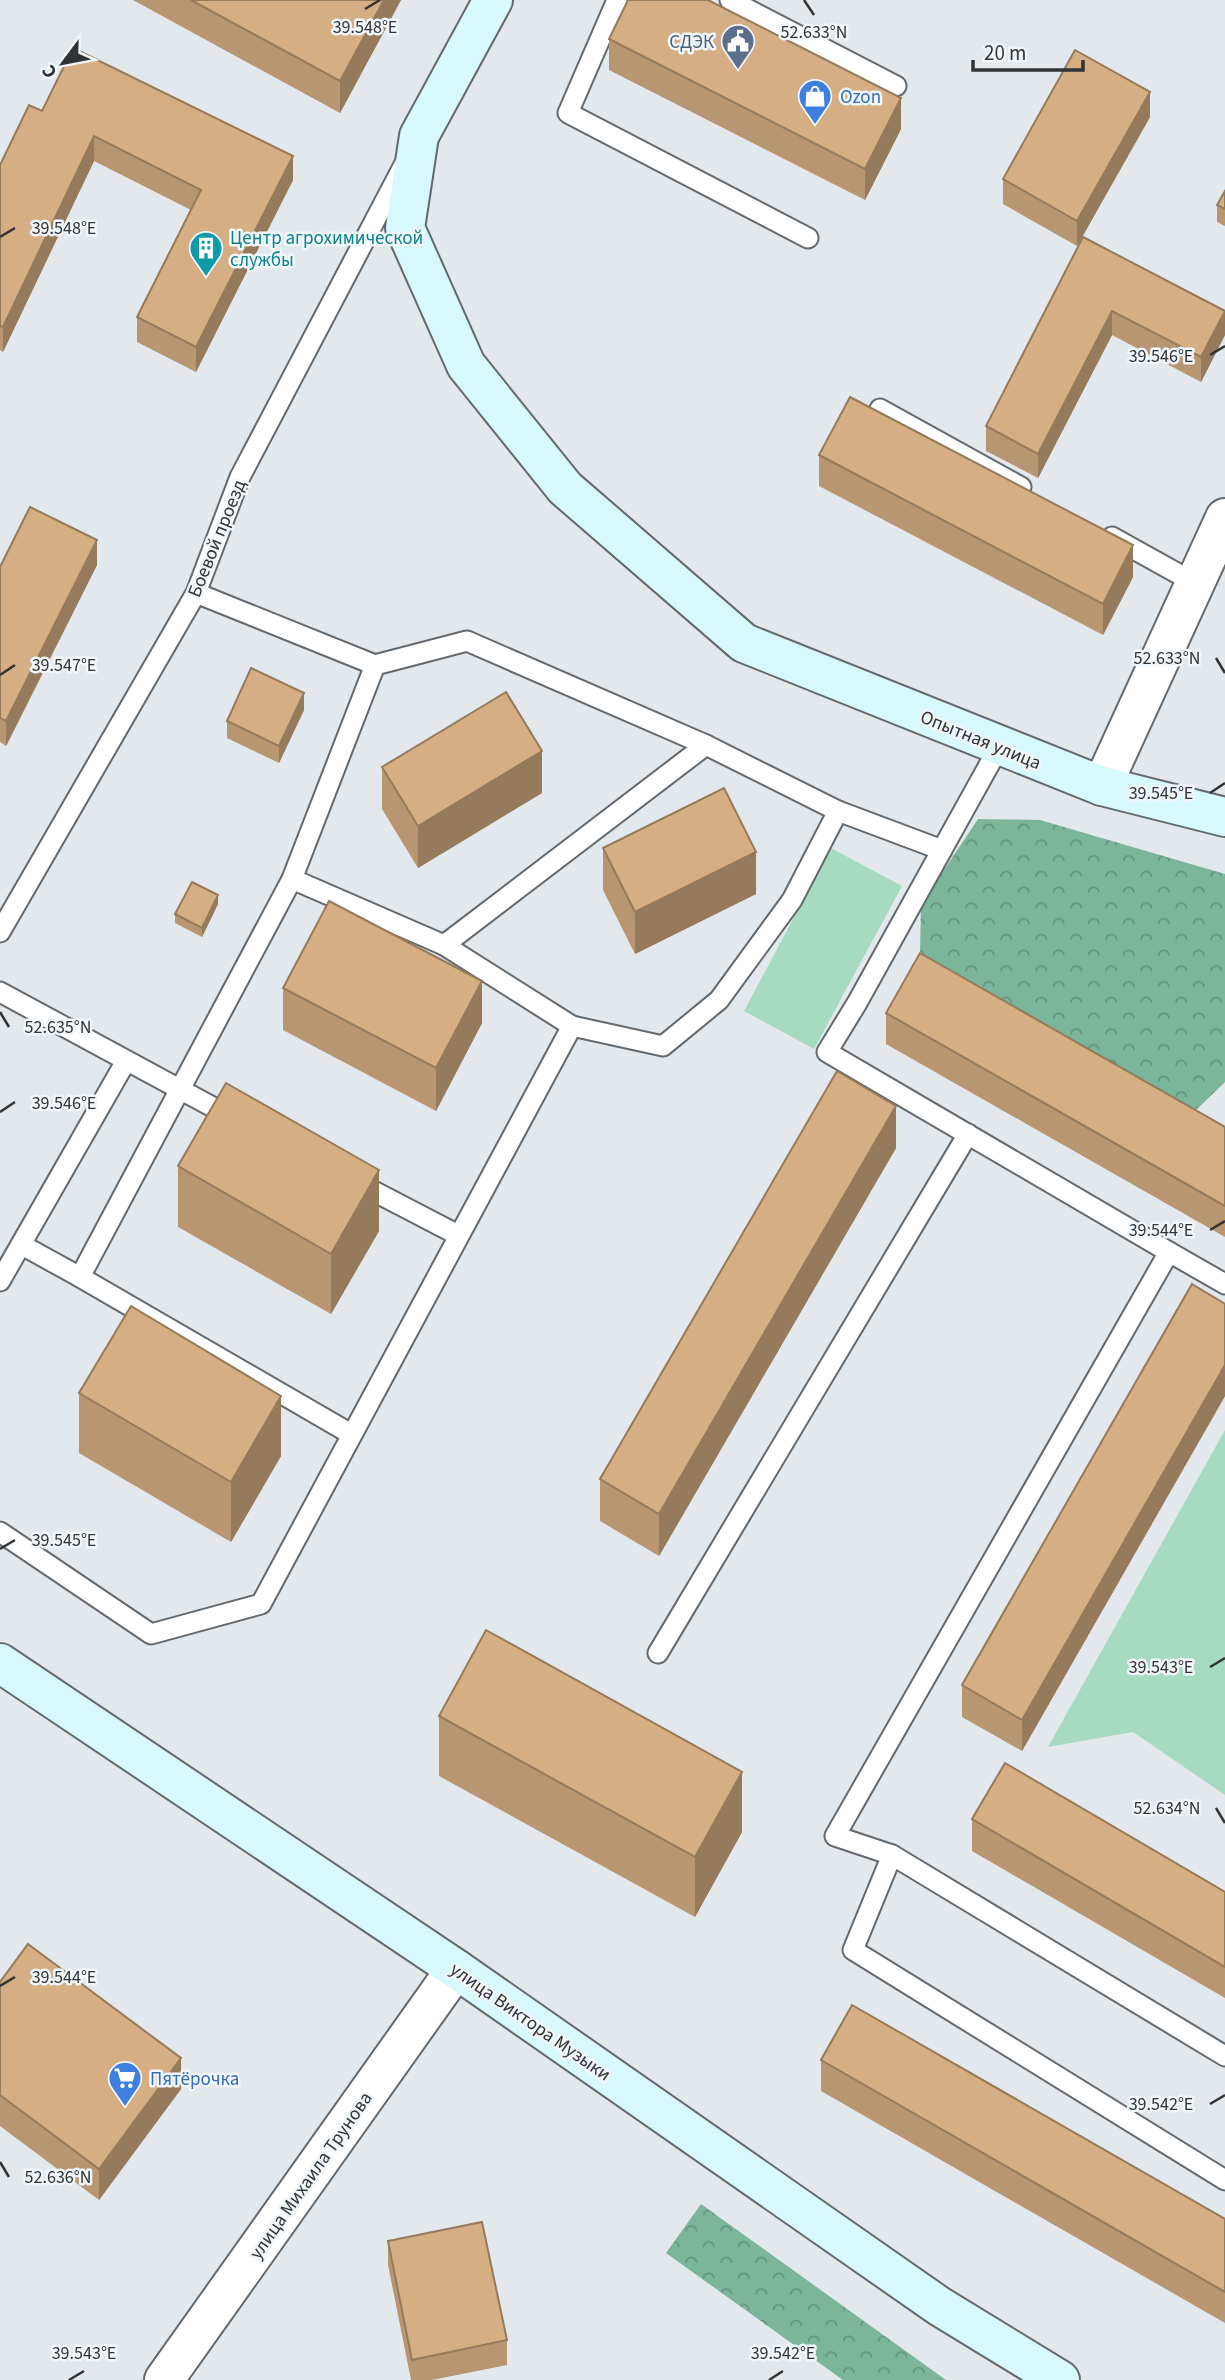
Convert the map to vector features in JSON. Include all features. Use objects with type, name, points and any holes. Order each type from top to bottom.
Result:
[{"type":"street","name":"Боевой проезд","points":[[493,0],[419,136],[405,228],[466,365],[565,488],[744,643]]},
{"type":"street","points":[[1102,786],[1225,518]]},
{"type":"street","name":"Опытная улица","points":[[744,643],[1102,786],[1225,817]]},
{"type":"street","name":"улица Виктора Музыки","points":[[0,1663],[456,1969],[939,2306],[1060,2380]]},
{"type":"street","name":"улица Михаила Трунова","points":[[164,2380],[456,1969]]},
{"type":"lane","points":[[617,0],[568,113],[808,238]]},
{"type":"lane","points":[[730,0],[897,86]]},
{"type":"lane","name":"Боевой проезд","points":[[0,932],[196,593],[240,477],[419,136]]},
{"type":"lane","points":[[880,409],[1037,496]]},
{"type":"lane","points":[[1097,529],[1194,582]]},
{"type":"lane","points":[[196,593],[375,665],[467,641],[706,745],[838,811],[942,850]]},
{"type":"lane","points":[[80,1277],[292,879],[375,665]]},
{"type":"lane","points":[[444,945],[706,745]]},
{"type":"lane","points":[[999,747],[827,1052],[1225,1284]]},
{"type":"lane","points":[[292,879],[444,945],[572,1026],[663,1046],[719,1000],[792,900],[838,811]]},
{"type":"lane","points":[[0,992],[253,1128]]},
{"type":"lane","points":[[0,1532],[151,1634],[261,1604],[572,1026]]},
{"type":"lane","points":[[0,1281],[126,1061]]},
{"type":"lane","points":[[658,1653],[968,1134]]},
{"type":"lane","points":[[337,1172],[458,1235]]},
{"type":"lane","points":[[22,1245],[351,1434]]},
{"type":"lane","points":[[1169,1252],[835,1836],[892,1855],[1225,2056]]},
{"type":"lane","points":[[892,1855],[853,1950],[1225,2180]]},
{"type":"green space","points":[[978,819],[1040,820],[1225,874],[1225,1082],[1191,1115],[920,954],[921,904]]},
{"type":"green space","points":[[831,848],[902,886],[814,1049],[744,1011]]},
{"type":"green space","points":[[1225,1430],[1225,1795],[1133,1732],[1048,1747]]},
{"type":"green space","points":[[701,2204],[946,2380],[843,2380],[666,2253]]},
{"type":"building","points":[[191,0],[384,0],[340,81]]},
{"type":"building","points":[[628,0],[708,0],[901,98],[865,169],[609,39]]},
{"type":"building","points":[[73,48],[293,156],[196,347],[137,317],[201,190],[94,136],[3,327],[0,326],[0,165],[29,105],[42,111]]},
{"type":"building","points":[[1075,50],[1150,92],[1077,221],[1003,179]]},
{"type":"building","points":[[1225,191],[1225,209],[1217,205]]},
{"type":"building","points":[[1083,237],[1225,311],[1201,357],[1112,311],[1038,454],[986,426]]},
{"type":"building","points":[[850,397],[1133,545],[1103,604],[819,455]]},
{"type":"building","points":[[30,507],[97,540],[6,721],[0,718],[0,567]]},
{"type":"building","points":[[251,668],[304,693],[279,746],[227,721]]},
{"type":"building","points":[[506,692],[542,751],[418,826],[382,767]]},
{"type":"building","points":[[724,788],[756,852],[635,912],[603,848]]},
{"type":"building","points":[[192,882],[218,895],[202,928],[175,914]]},
{"type":"building","points":[[329,901],[482,981],[436,1068],[283,988]]},
{"type":"building","points":[[920,953],[1225,1127],[1225,1206],[886,1013]]},
{"type":"building","points":[[837,1071],[896,1106],[659,1514],[600,1479]]},
{"type":"building","points":[[226,1083],[379,1170],[331,1254],[178,1166]]},
{"type":"building","points":[[1192,1284],[1225,1304],[1225,1365],[1022,1720],[962,1685]]},
{"type":"building","points":[[131,1306],[281,1396],[231,1482],[79,1393]]},
{"type":"building","points":[[486,1630],[742,1772],[695,1857],[439,1716]]},
{"type":"building","points":[[1005,1763],[1225,1892],[1225,1967],[972,1819]]},
{"type":"building","points":[[28,1944],[181,2058],[99,2169],[0,2095],[0,1982]]},
{"type":"building","points":[[852,2005],[1225,2219],[1225,2292],[821,2060]]},
{"type":"building","points":[[482,2222],[507,2340],[412,2360],[388,2241]]},
{"type":"place","name":"СДЭК","points":[[738,71]]},
{"type":"place","name":"Ozon","points":[[815,126]]},
{"type":"place","name":"Центр агрохимической службы","points":[[206,278]]},
{"type":"place","name":"Пятёрочка","points":[[125,2108]]}]
